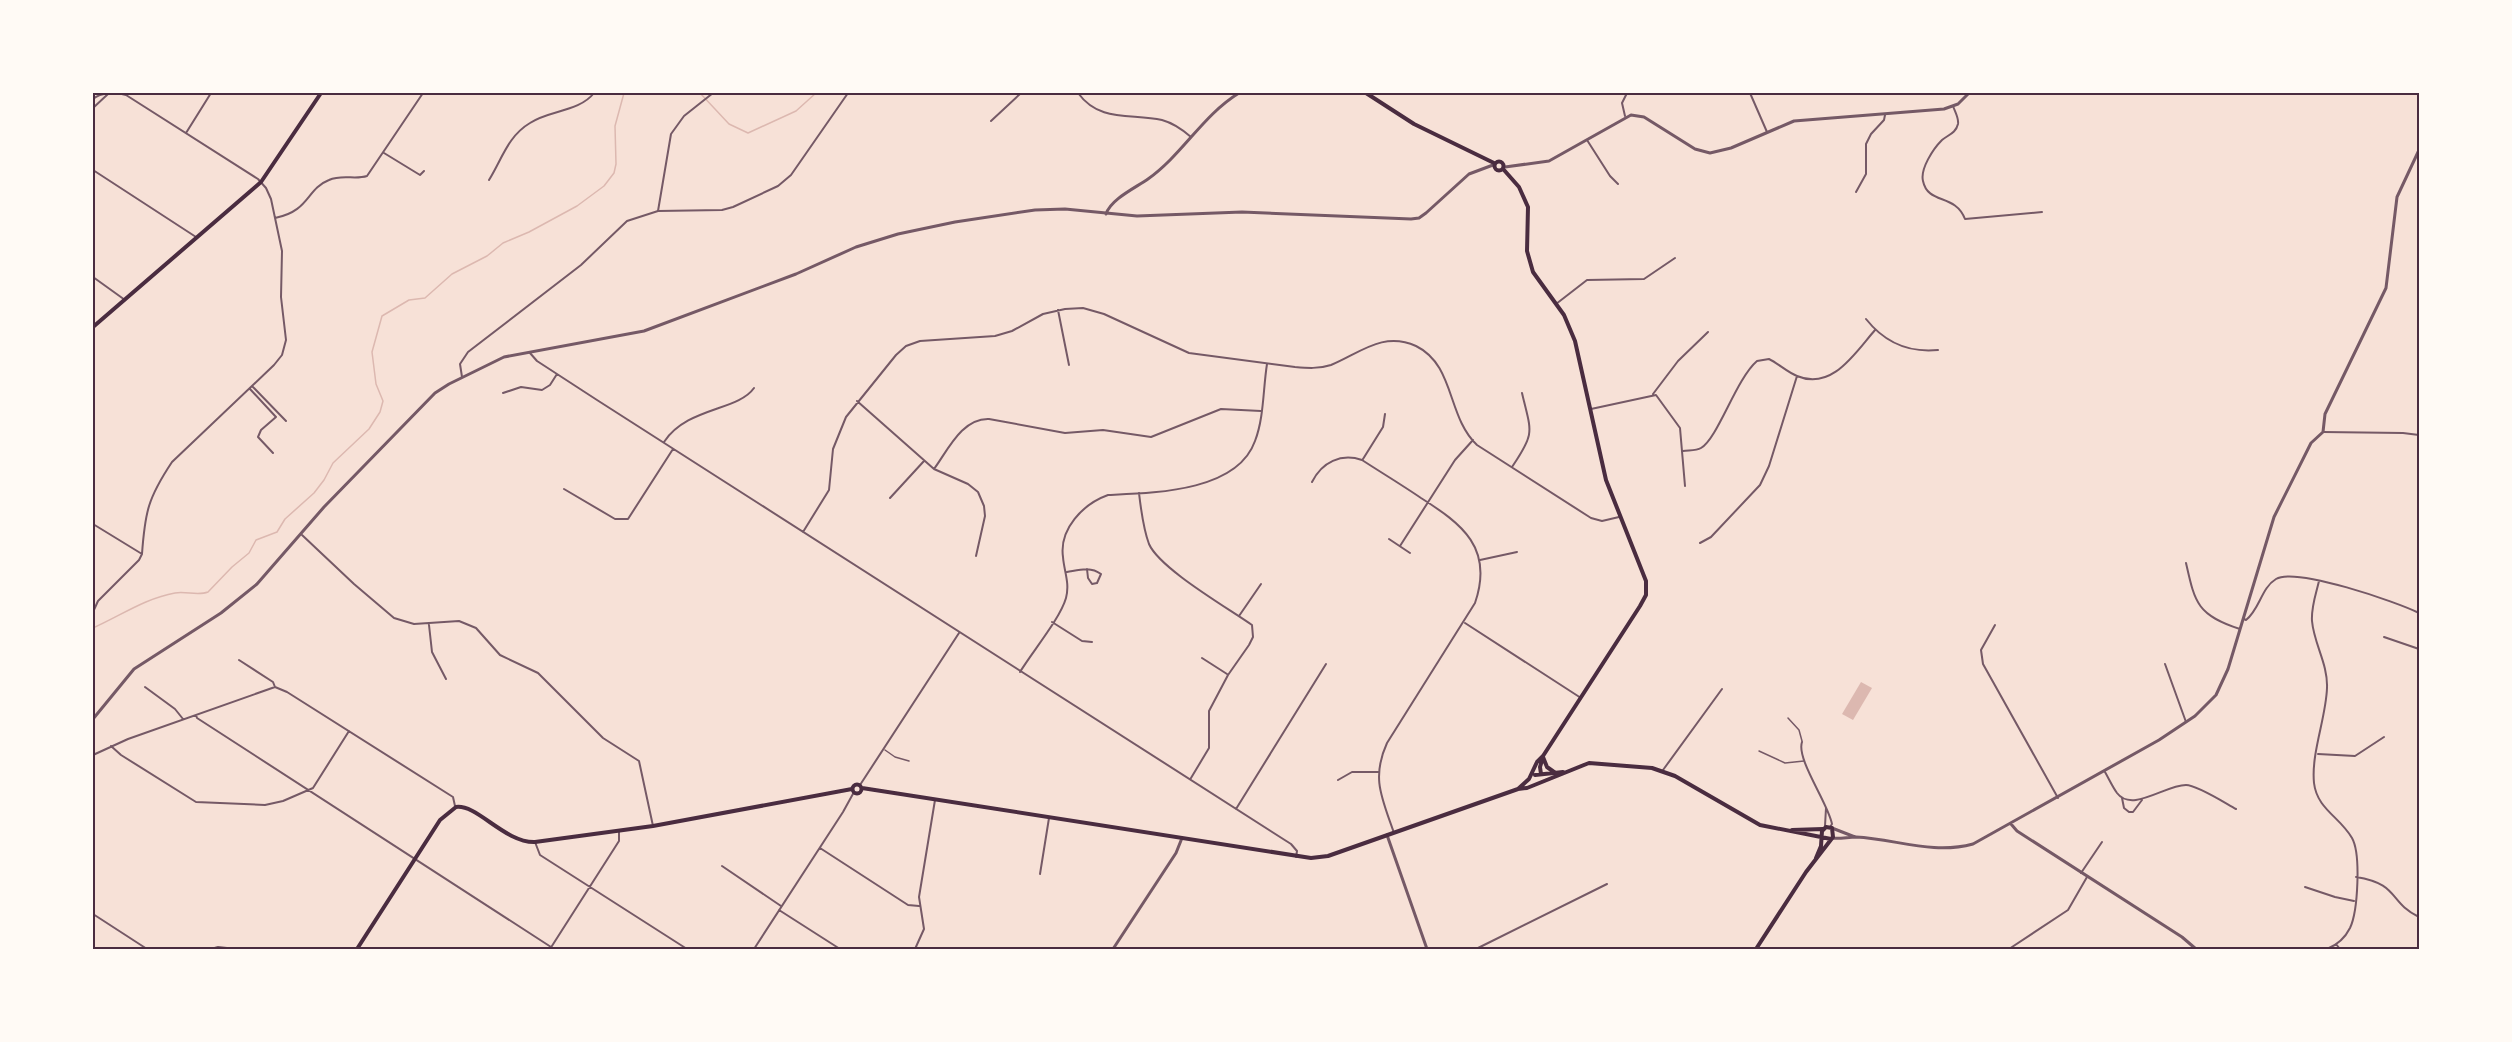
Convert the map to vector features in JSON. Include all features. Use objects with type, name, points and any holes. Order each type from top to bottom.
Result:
[{"type":"main road","points":[[93,327],[261,182],[321,93]]},
{"type":"main road","points":[[1366,93],[1414,124],[1494,164],[1498,169],[1504,168],[1519,187],[1528,207],[1527,251],[1533,272],[1556,304],[1575,341],[1606,480],[1646,581],[1647,591],[1640,606],[1533,770],[1535,780],[1541,782]]},
{"type":"main road","points":[[1543,756],[1547,767],[1554,772]]},
{"type":"main road","points":[[1541,782],[1540,767],[1543,756]]},
{"type":"main road","points":[[357,949],[440,820],[456,807],[467,809],[510,836],[523,841],[535,842],[653,826],[853,791],[860,792],[861,787],[1311,858],[1328,856],[1594,763],[1663,770],[1749,820],[1774,828],[1822,837],[1825,840],[1832,839]]},
{"type":"main road","points":[[1518,789],[1533,776],[1563,772]]},
{"type":"main road","points":[[1759,947],[1816,858],[1832,839],[1834,832],[1827,828],[1791,830]]},
{"type":"main road","points":[[1816,858],[1827,828]]},
{"type":"street","points":[[186,133],[211,93]]},
{"type":"street","points":[[275,218],[294,213],[330,179],[345,176],[368,176],[423,93]]},
{"type":"street","points":[[489,180],[503,152],[522,129],[544,116],[584,102],[594,93]]},
{"type":"street","points":[[658,211],[671,134],[684,116],[713,93]]},
{"type":"street","points":[[462,377],[460,364],[478,343],[590,257],[618,227],[637,216],[658,211],[722,210],[778,186],[791,175],[848,93]]},
{"type":"street","points":[[991,121],[1021,93]]},
{"type":"street","points":[[1078,93],[1084,100],[1105,113],[1161,120],[1171,123],[1191,137]]},
{"type":"street","points":[[1106,214],[1112,204],[1156,173],[1216,111],[1239,93]]},
{"type":"street","points":[[1625,116],[1622,103],[1627,93]]},
{"type":"street","points":[[1750,93],[1767,132]]},
{"type":"street","points":[[1504,168],[1549,161],[1625,116],[1635,114],[1644,117],[1695,149],[1710,153],[1731,148],[1801,120],[1944,109],[1963,100],[1970,93]]},
{"type":"street","points":[[93,108],[108,94]]},
{"type":"street","points":[[93,99],[97,95],[126,95],[261,182],[268,191],[282,251],[281,297],[286,340],[282,355],[274,365],[178,455],[160,479],[146,511],[142,554],[139,560],[98,601],[93,612]]},
{"type":"street","points":[[1953,106],[1958,121],[1956,129],[1939,143],[1925,165],[1922,176],[1929,193],[1956,205],[1965,219],[2043,212]]},
{"type":"street","points":[[1856,192],[1866,174],[1866,144],[1870,134],[1884,120],[1885,114]]},
{"type":"street","points":[[1587,139],[1610,176],[1618,184]]},
{"type":"street","points":[[2323,432],[2325,414],[2386,288],[2397,197],[2419,150]]},
{"type":"street","points":[[384,153],[420,175],[424,171]]},
{"type":"street","points":[[93,720],[134,669],[221,613],[248,592],[300,533],[435,393],[504,357],[658,327],[796,274],[856,247],[912,230],[1035,210],[1065,209],[1137,216],[1242,213],[1411,219],[1419,218],[1426,213],[1469,174],[1494,164]]},
{"type":"street","points":[[93,170],[197,238]]},
{"type":"street","points":[[1556,304],[1587,280],[1644,279],[1675,258]]},
{"type":"street","points":[[93,276],[125,300]]},
{"type":"street","points":[[803,532],[828,490],[837,438],[842,424],[857,401],[896,355],[913,343],[929,339],[1004,334],[1043,314],[1083,308],[1104,314],[1189,353],[1311,369],[1321,367],[1371,344],[1391,340],[1409,343],[1425,351],[1437,364],[1445,379],[1458,418],[1473,441],[1591,518],[1602,521],[1619,517]]},
{"type":"street","points":[[1058,310],[1069,364]]},
{"type":"street","points":[[1866,319],[1875,330],[1905,348],[1925,352],[1938,350]]},
{"type":"street","points":[[1683,451],[1701,448],[1708,441],[1731,400],[1757,361],[1772,360],[1797,376],[1815,380],[1829,377],[1842,367],[1875,330]]},
{"type":"street","points":[[1591,408],[1653,394],[1678,361],[1708,332]]},
{"type":"street","points":[[530,352],[537,361],[663,443],[1291,844],[1297,851],[1296,857]]},
{"type":"street","points":[[1020,672],[1066,598],[1067,572],[1063,560],[1063,540],[1078,514],[1096,500],[1108,495],[1184,488],[1232,471],[1242,464],[1255,442],[1267,364]]},
{"type":"street","points":[[503,393],[521,387],[542,390],[550,385],[557,374]]},
{"type":"street","points":[[1700,543],[1711,537],[1760,485],[1769,466],[1797,376]]},
{"type":"street","points":[[251,388],[286,421]]},
{"type":"street","points":[[251,388],[276,417],[261,430],[258,436],[273,453]]},
{"type":"street","points":[[663,443],[679,425],[743,397],[754,388]]},
{"type":"street","points":[[1512,467],[1526,446],[1530,435],[1522,393]]},
{"type":"street","points":[[1653,394],[1659,398],[1680,428],[1685,486]]},
{"type":"street","points":[[857,401],[934,469],[968,484],[981,496],[985,516],[976,556]]},
{"type":"street","points":[[934,469],[959,433],[979,420],[989,419],[1065,433],[1103,430],[1151,437],[1221,409],[1261,411]]},
{"type":"street","points":[[1362,460],[1383,427],[1385,414]]},
{"type":"street","points":[[1827,828],[1855,837],[1911,847],[1946,849],[1973,844],[2105,772],[2186,722],[2206,706],[2220,689],[2274,517],[2311,442],[2323,432],[2419,435]]},
{"type":"street","points":[[1400,546],[1460,452],[1473,441]]},
{"type":"street","points":[[564,489],[615,519],[628,519],[673,448]]},
{"type":"street","points":[[1312,482],[1321,468],[1333,460],[1346,457],[1362,460],[1450,516],[1464,529],[1480,560],[1478,596],[1464,623],[1386,743],[1378,772],[1379,788],[1394,832]]},
{"type":"street","points":[[890,498],[924,461]]},
{"type":"street","points":[[1139,493],[1143,524],[1150,546],[1167,566],[1252,625],[1253,636],[1228,675],[1209,711],[1209,748],[1190,779]]},
{"type":"street","points":[[93,524],[142,554]]},
{"type":"street","points":[[300,533],[394,618],[414,624],[459,621],[471,624],[503,657],[538,673],[603,738],[635,757],[641,766],[653,826]]},
{"type":"street","points":[[1389,539],[1410,553]]},
{"type":"street","points":[[1480,560],[1517,552]]},
{"type":"street","points":[[2186,562],[2193,594],[2199,606],[2215,619],[2240,629]]},
{"type":"street","points":[[1067,572],[1087,569],[1094,569],[1101,574],[1097,583],[1092,584],[1088,578],[1087,569]]},
{"type":"street","points":[[2243,619],[2250,617],[2271,583],[2282,576],[2293,575],[2377,598],[2419,613]]},
{"type":"street","points":[[2319,581],[2312,621],[2325,665],[2327,684],[2314,779],[2317,794],[2329,814],[2351,836],[2357,853],[2350,927],[2336,944],[2327,949]]},
{"type":"street","points":[[1239,616],[1261,584]]},
{"type":"street","points":[[1052,622],[1082,641],[1092,642]]},
{"type":"street","points":[[1464,623],[1581,698]]},
{"type":"street","points":[[429,624],[432,652],[446,679]]},
{"type":"street","points":[[1995,625],[1981,650],[1983,664],[2058,798]]},
{"type":"street","points":[[861,787],[959,633]]},
{"type":"street","points":[[2384,637],[2419,649]]},
{"type":"street","points":[[1202,658],[1228,675]]},
{"type":"street","points":[[239,660],[273,682],[275,687]]},
{"type":"street","points":[[1236,809],[1326,664]]},
{"type":"street","points":[[2165,664],[2186,722]]},
{"type":"street","points":[[145,687],[175,709],[183,719]]},
{"type":"street","points":[[93,755],[196,714],[275,687],[287,692],[453,797],[456,807]]},
{"type":"street","points":[[1663,770],[1722,689]]},
{"type":"street","points":[[196,714],[197,718],[551,948],[619,841],[619,831]]},
{"type":"street","points":[[111,746],[121,755],[196,802],[265,805],[283,801],[313,788],[350,731]]},
{"type":"street","points":[[2318,753],[2355,756],[2384,737]]},
{"type":"street","points":[[1802,742],[1801,748],[1805,760],[1831,818],[1827,828]]},
{"type":"street","points":[[1338,780],[1352,772],[1378,772]]},
{"type":"street","points":[[2105,772],[2122,798],[2124,808],[2130,812],[2142,800],[2157,792],[2187,785],[2236,809]]},
{"type":"street","points":[[754,949],[820,848],[853,791]]},
{"type":"street","points":[[2122,798],[2131,801],[2142,800]]},
{"type":"street","points":[[915,949],[924,929],[919,906],[935,799]]},
{"type":"street","points":[[1826,808],[1827,828]]},
{"type":"street","points":[[1040,874],[1049,817]]},
{"type":"street","points":[[2011,824],[2017,831],[2198,949],[2223,949]]},
{"type":"street","points":[[1387,835],[1427,949]]},
{"type":"street","points":[[1832,839],[1855,837]]},
{"type":"street","points":[[1113,949],[1176,853],[1182,838]]},
{"type":"street","points":[[535,842],[540,855],[687,949]]},
{"type":"street","points":[[2081,873],[2102,842]]},
{"type":"street","points":[[820,848],[908,905],[919,906]]},
{"type":"street","points":[[722,866],[782,906]]},
{"type":"street","points":[[2009,949],[2068,910],[2087,877]]},
{"type":"street","points":[[2356,877],[2382,884],[2390,889],[2407,910],[2419,917]]},
{"type":"street","points":[[1476,949],[1607,884]]},
{"type":"street","points":[[2305,887],[2335,897],[2354,900]]},
{"type":"street","points":[[779,910],[840,949]]},
{"type":"street","points":[[93,914],[147,949]]},
{"type":"street","points":[[2336,944],[2340,949]]},
{"type":"street","points":[[212,948],[236,949]]},
{"type":"lane","points":[[1788,718],[1799,730],[1802,742]]},
{"type":"lane","points":[[884,748],[896,757],[909,761]]},
{"type":"lane","points":[[1759,751],[1785,763],[1805,760]]},
{"type":"shaded area","points":[[1861,682],[1872,688],[1853,720],[1842,714]]},
{"type":"waterway","points":[[93,628],[164,595],[208,592],[249,553],[256,540],[277,532],[285,519],[314,493],[333,463],[369,429],[380,412],[383,401],[376,384],[372,352],[382,316],[409,300],[425,298],[452,274],[487,256],[503,243],[577,206],[604,186],[614,173],[616,164],[615,126],[624,93]]},
{"type":"waterway","points":[[700,93],[729,124],[748,133],[796,111],[816,93]]}]
